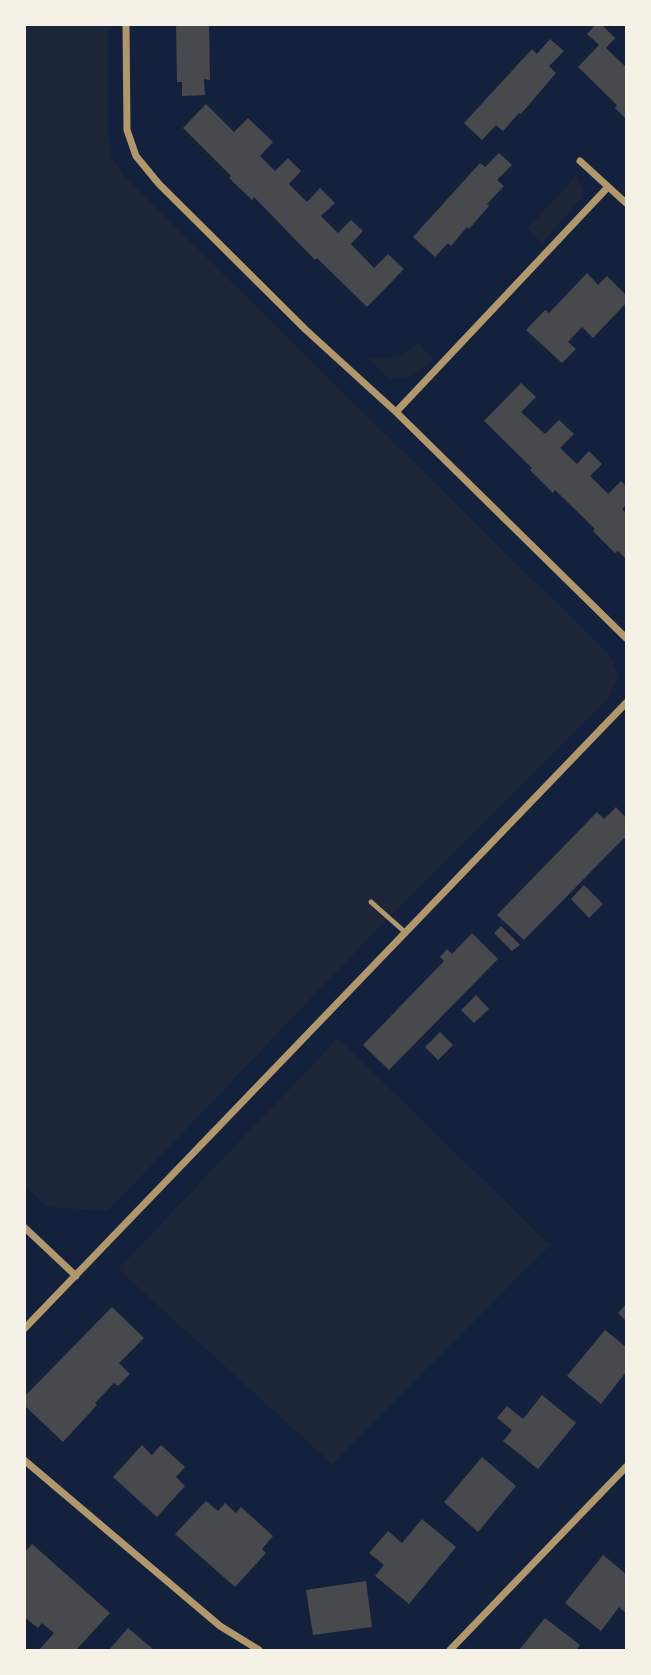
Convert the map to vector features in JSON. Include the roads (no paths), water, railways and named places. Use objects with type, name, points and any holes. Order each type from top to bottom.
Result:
[{"type":"street","points":[[126,24],[127,130],[136,156],[159,184],[286,310],[396,412],[626,638]]},
{"type":"street","points":[[580,160],[626,203]]},
{"type":"street","points":[[396,412],[608,187]]},
{"type":"street","points":[[24,1329],[626,703]]},
{"type":"street","points":[[24,1227],[76,1276]]},
{"type":"street","points":[[24,1461],[220,1626],[259,1650]]},
{"type":"street","points":[[450,1650],[626,1467]]},
{"type":"lane","points":[[371,902],[406,933]]}]
